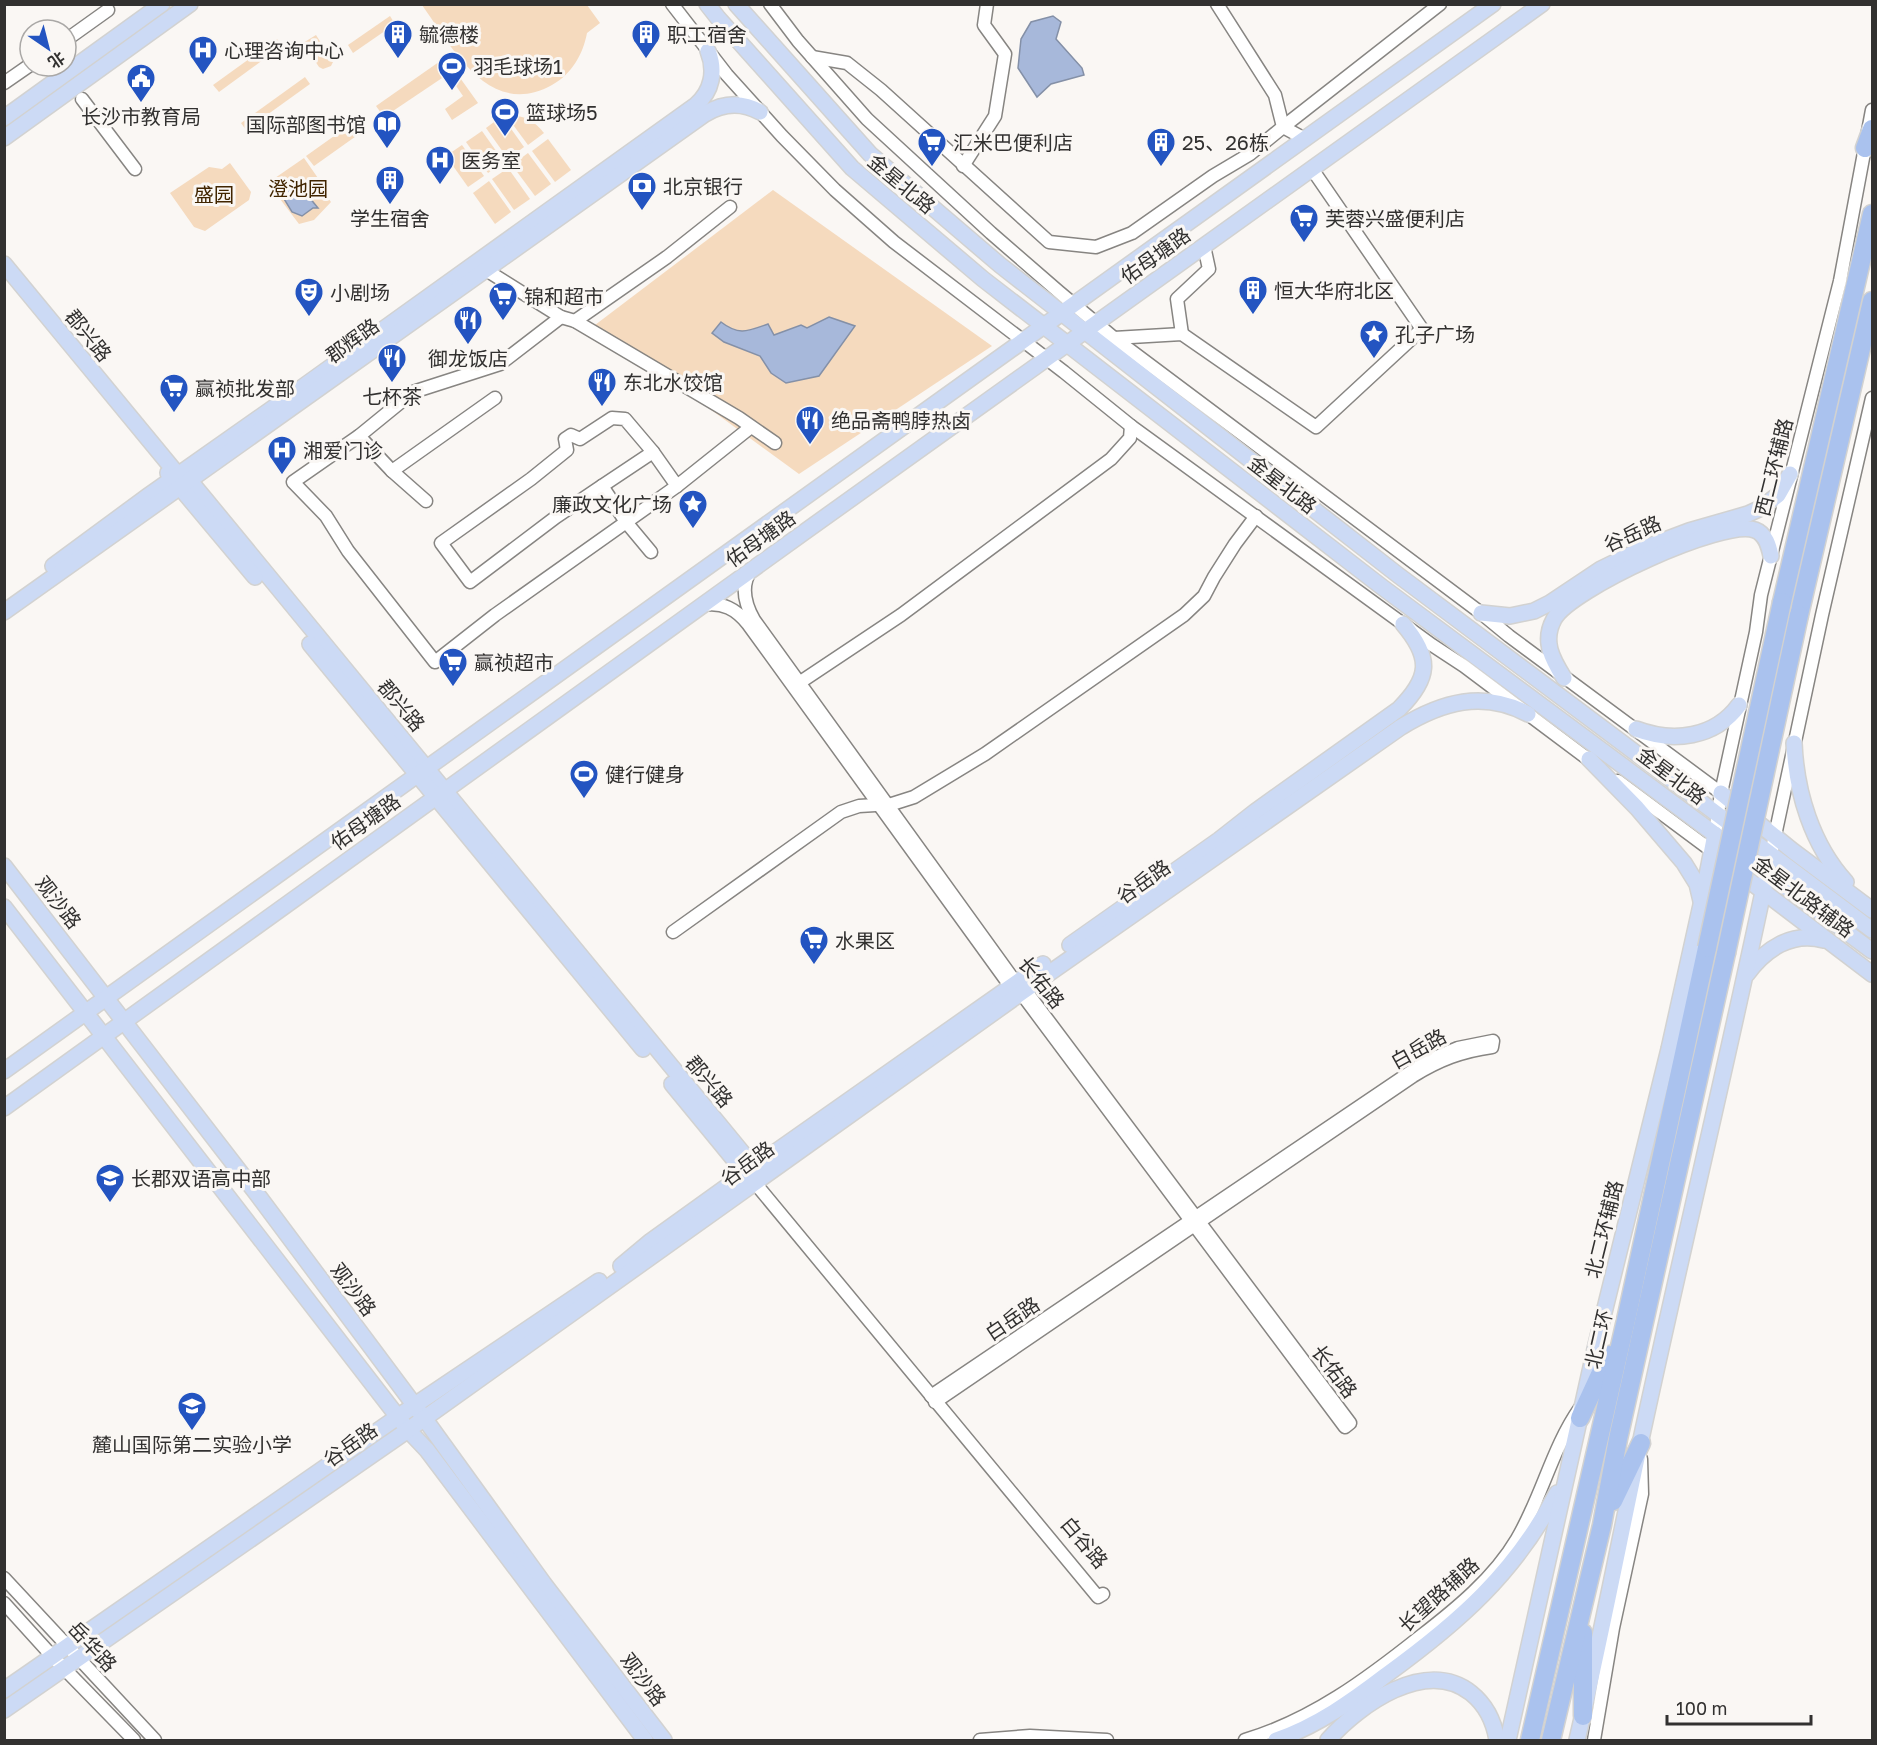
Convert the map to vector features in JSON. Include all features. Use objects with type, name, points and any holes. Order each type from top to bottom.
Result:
[{"type":"highway","points":[[1865,148],[1872,129]]},
{"type":"highway","name":"北二环","points":[[1530,1740],[1626,1320],[1782,602],[1872,214]]},
{"type":"highway","points":[[1551,1740],[1602,1525],[1618,1439],[1799,615],[1872,301]]},
{"type":"highway","points":[[1581,1411],[1626,1320]]},
{"type":"highway","points":[[1602,1525],[1641,1443]]},
{"type":"highway","points":[[1583,1609],[1583,1716]]},
{"type":"main road","points":[[4,118],[162,4]]},
{"type":"main road","points":[[4,138],[190,4]]},
{"type":"main road","name":"金星北路","points":[[707,4],[852,168],[983,279],[1382,586],[1872,953]]},
{"type":"main road","name":"金星北路","points":[[736,4],[870,154],[1000,265],[1068,308],[1398,575],[1872,930]]},
{"type":"main road","name":"佑母塘路","points":[[4,1071],[423,773],[1493,4]]},
{"type":"main road","name":"佑母塘路","points":[[4,1108],[1542,4]]},
{"type":"main road","name":"郡辉路","points":[[4,612],[300,389],[696,105],[707,93],[712,81],[712,65],[708,51]]},
{"type":"main road","name":"郡辉路","points":[[4,601],[486,270],[713,109],[723,106],[744,106],[760,112]]},
{"type":"main road","name":"郡兴路","points":[[4,264],[180,481],[754,1175]]},
{"type":"main road","name":"郡兴路","points":[[4,277],[180,481]]},
{"type":"main road","name":"谷岳路","points":[[1481,613],[1510,615],[1534,610],[1550,603],[1601,569],[1644,548],[1761,508],[1778,495],[1791,474]]},
{"type":"main road","name":"谷岳路","points":[[1564,678],[1550,652],[1549,636],[1555,617],[1563,608],[1607,579],[1671,550],[1728,531],[1747,528],[1756,530],[1768,544],[1771,556]]},
{"type":"main road","points":[[1018,988],[1256,811],[1399,709],[1417,688],[1422,678],[1423,665],[1419,645],[1403,624]]},
{"type":"main road","name":"谷岳路","points":[[4,1710],[58,1662],[77,1658],[403,1424],[424,1418],[754,1175],[1018,988],[1422,714],[1448,705],[1481,701],[1506,704],[1528,714]]},
{"type":"main road","points":[[1636,729],[1661,737],[1682,737],[1720,725],[1739,705]]},
{"type":"main road","points":[[1794,743],[1799,783],[1806,810],[1820,845],[1835,870],[1872,910]]},
{"type":"main road","points":[[1589,759],[1637,808],[1684,863],[1697,884],[1701,906]]},
{"type":"main road","name":"金星北路辅路","points":[[1721,793],[1872,910]]},
{"type":"main road","name":"北二环辅路","points":[[1508,1740],[1581,1411],[1701,906],[1715,834]]},
{"type":"main road","name":"金星北路辅路","points":[[1712,851],[1872,974]]},
{"type":"main road","name":"观沙路","points":[[4,866],[250,1184],[415,1405],[544,1584],[664,1740]]},
{"type":"main road","points":[[1577,1740],[1767,873]]},
{"type":"main road","name":"观沙路","points":[[4,907],[403,1424],[427,1450],[645,1740]]},
{"type":"main road","points":[[1746,976],[1762,957],[1781,943],[1803,937],[1872,953]]},
{"type":"main road","points":[[4,1690],[58,1662],[66,1646],[403,1424],[415,1405],[627,1262],[651,1240],[754,1175]]},
{"type":"main road","points":[[1276,1740],[1316,1722],[1361,1694],[1440,1635],[1473,1606],[1524,1548],[1547,1513],[1567,1475]]},
{"type":"main road","points":[[1328,1740],[1374,1702],[1410,1684],[1430,1680],[1448,1681],[1460,1685],[1478,1699],[1491,1717],[1497,1740]]},
{"type":"street","points":[[672,4],[760,112],[813,169],[894,242],[1131,426],[1528,714],[1712,851]]},
{"type":"street","points":[[770,4],[812,57],[867,119],[991,233],[1068,308]]},
{"type":"street","points":[[963,166],[995,116],[1005,54],[984,25],[987,4]]},
{"type":"street","points":[[1216,4],[1275,95],[1283,127],[1305,139]]},
{"type":"street","points":[[812,57],[847,63],[881,90],[1049,242],[1096,247],[1132,232],[1213,176],[1250,154],[1440,4]]},
{"type":"street","points":[[78,31],[108,10]]},
{"type":"street","points":[[4,83],[18,73]]},
{"type":"street","points":[[82,99],[135,169]]},
{"type":"street","name":"西二环辅路","points":[[1715,834],[1721,793],[1771,556],[1839,281],[1872,110]]},
{"type":"street","points":[[1114,338],[1182,334],[1316,427],[1422,329],[1312,169]]},
{"type":"street","points":[[575,321],[667,257],[730,207]]},
{"type":"street","points":[[1182,334],[1177,299],[1209,269],[1204,246]]},
{"type":"street","points":[[486,270],[561,317],[575,321],[775,443]]},
{"type":"street","points":[[561,317],[500,364],[413,392],[359,436],[293,482],[326,516],[361,569],[435,662],[495,615],[677,486],[751,427]]},
{"type":"street","points":[[1091,327],[1114,338],[1481,613],[1564,678],[1721,793]]},
{"type":"street","points":[[392,471],[495,398]]},
{"type":"street","points":[[1767,873],[1872,398]]},
{"type":"street","points":[[653,452],[556,517],[470,582],[441,543],[531,479],[567,450],[565,439],[571,435],[580,439],[612,418],[625,419],[653,452],[677,486]]},
{"type":"street","points":[[800,683],[901,615],[1111,459],[1130,438],[1131,426]]},
{"type":"street","points":[[359,436],[392,471],[426,501]]},
{"type":"street","points":[[602,486],[626,522],[651,552]]},
{"type":"street","points":[[673,932],[841,812],[859,806],[914,797],[985,754],[1184,615],[1204,596],[1235,544],[1256,516]]},
{"type":"street","name":"长佑路","points":[[751,570],[745,586],[748,607],[754,620],[882,804]]},
{"type":"street","name":"长佑路","points":[[702,605],[725,605],[744,620],[1018,988],[1350,1423],[1345,1427],[1195,1222]]},
{"type":"street","name":"白岳路","points":[[936,1397],[1421,1071],[1459,1053],[1492,1047],[1492,1041],[1458,1048],[1427,1061],[1195,1222]]},
{"type":"street","name":"白谷路","points":[[754,1175],[1098,1597],[1102,1594],[936,1397]]},
{"type":"street","name":"长望路辅路","points":[[1245,1740],[1291,1724],[1351,1689],[1436,1624],[1488,1577],[1516,1540],[1530,1516],[1563,1434],[1581,1411]]},
{"type":"street","points":[[1594,1740],[1613,1628],[1642,1494],[1641,1443]]},
{"type":"street","name":"岳华路","points":[[4,1578],[154,1740]]},
{"type":"street","name":"岳华路","points":[[4,1602],[58,1662],[134,1740]]},
{"type":"street","points":[[980,1740],[1030,1737],[1107,1740]]},
{"type":"green space","points":[[422,5],[587,5],[600,23],[587,33],[576,63],[559,80],[530,93],[509,93],[491,86],[475,74],[446,40]]},
{"type":"green space","points":[[390,16],[395,24],[353,53],[348,45]]},
{"type":"green space","points":[[316,35],[333,62],[331,66],[323,69],[319,67],[303,43]]},
{"type":"green space","points":[[277,39],[282,46],[219,92],[213,85]]},
{"type":"green space","points":[[446,57],[454,70],[384,117],[376,106]]},
{"type":"green space","points":[[458,75],[478,103],[452,120],[445,109],[463,96],[452,80]]},
{"type":"green space","points":[[305,77],[310,84],[246,130],[241,123]]},
{"type":"green space","points":[[505,114],[527,119],[536,124],[544,133],[528,145]]},
{"type":"green space","name":"篮球场5","points":[[502,116],[524,147],[508,159],[486,128]]},
{"type":"green space","points":[[351,124],[359,134],[314,166],[306,156]]},
{"type":"green space","points":[[482,131],[504,162],[488,173],[466,142]]},
{"type":"green space","points":[[548,139],[571,170],[555,182],[532,151]]},
{"type":"green space","points":[[462,145],[484,176],[468,187],[446,156]]},
{"type":"green space","points":[[528,153],[551,184],[535,196],[512,165]]},
{"type":"green space","name":"澄池园","points":[[304,158],[320,181],[317,183],[331,202],[314,220],[299,224],[274,191],[275,178]]},
{"type":"green space","name":"盛园","points":[[230,163],[251,192],[249,200],[205,231],[194,227],[170,193],[209,167],[222,169]]},
{"type":"green space","points":[[508,168],[530,199],[514,210],[492,179]]},
{"type":"green space","points":[[489,181],[511,212],[495,224],[473,193]]},
{"type":"green space","points":[[773,190],[992,346],[799,474],[595,325]]},
{"type":"water","points":[[1053,16],[1061,22],[1056,39],[1082,68],[1084,75],[1051,84],[1037,97],[1018,68],[1021,39],[1031,22]]},
{"type":"water","points":[[299,179],[312,183],[309,197],[318,208],[313,208],[302,216],[292,212],[281,194],[285,180]]},
{"type":"water","points":[[829,317],[855,326],[819,376],[786,383],[771,373],[760,356],[724,342],[712,333],[721,322],[739,331],[755,329],[768,324],[774,335],[801,325],[807,328]]},
{"type":"place","name":"毓德楼","points":[[398,60]]},
{"type":"place","name":"职工宿舍","points":[[646,60]]},
{"type":"place","name":"心理咨询中心","points":[[203,76]]},
{"type":"place","name":"羽毛球场1","points":[[452,92]]},
{"type":"place","name":"长沙市教育局","points":[[141,104]]},
{"type":"place","name":"篮球场5","points":[[505,138]]},
{"type":"place","name":"国际部图书馆","points":[[387,150]]},
{"type":"place","name":"汇米巴便利店","points":[[932,168]]},
{"type":"place","name":"25、26栋","points":[[1161,168]]},
{"type":"place","name":"医务室","points":[[440,186]]},
{"type":"place","name":"学生宿舍","points":[[390,206]]},
{"type":"place","name":"北京银行","points":[[642,212]]},
{"type":"place","name":"芙蓉兴盛便利店","points":[[1304,244]]},
{"type":"place","name":"恒大华府北区","points":[[1253,316]]},
{"type":"place","name":"小剧场","points":[[309,318]]},
{"type":"place","name":"锦和超市","points":[[503,322]]},
{"type":"place","name":"御龙饭店","points":[[468,346]]},
{"type":"place","name":"孔子广场","points":[[1374,360]]},
{"type":"place","name":"七杯茶","points":[[392,384]]},
{"type":"place","name":"东北水饺馆","points":[[602,408]]},
{"type":"place","name":"赢祯批发部","points":[[174,414]]},
{"type":"place","name":"绝品斋鸭脖热卤","points":[[810,446]]},
{"type":"place","name":"湘爱门诊","points":[[282,476]]},
{"type":"place","name":"廉政文化广场","points":[[693,530]]},
{"type":"place","name":"赢祯超市","points":[[453,688]]},
{"type":"place","name":"健行健身","points":[[584,800]]},
{"type":"place","name":"水果区","points":[[814,966]]},
{"type":"place","name":"长郡双语高中部","points":[[110,1204]]},
{"type":"place","name":"麓山国际第二实验小学","points":[[192,1432]]}]
